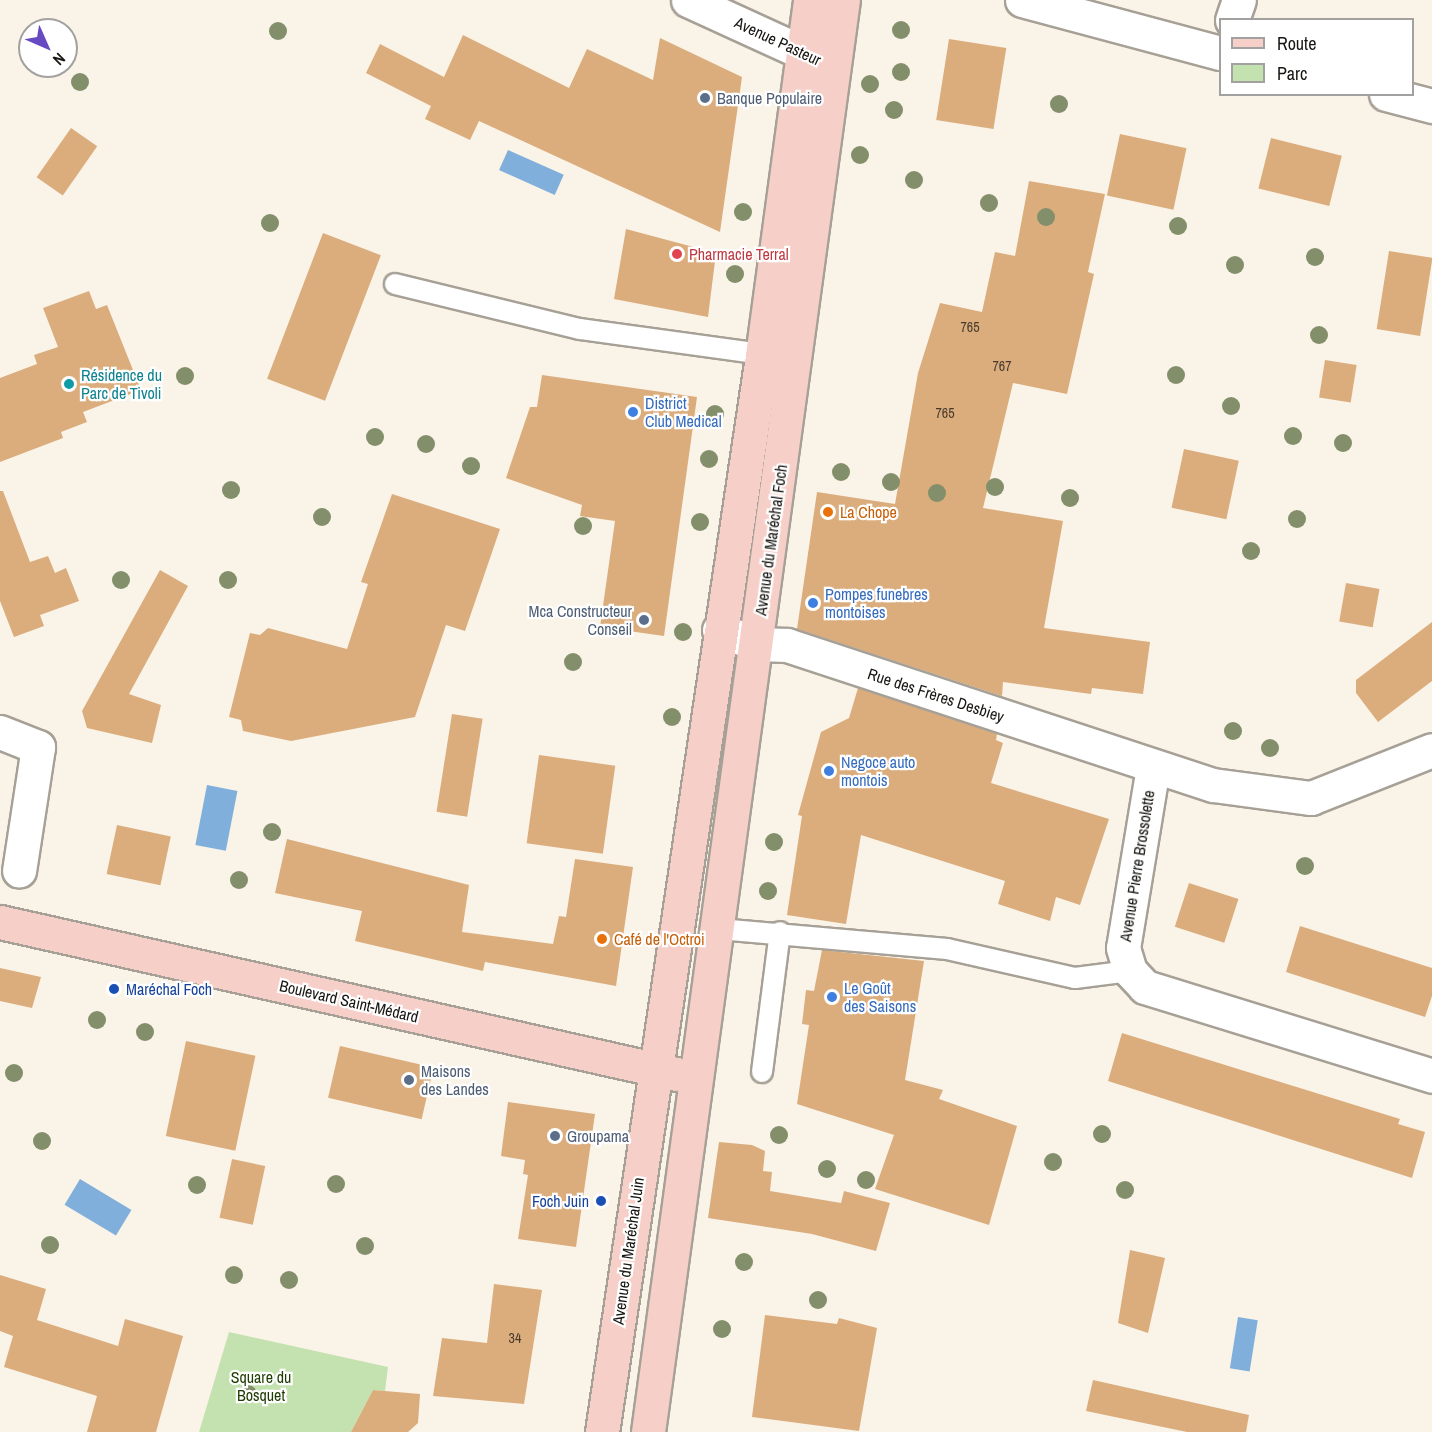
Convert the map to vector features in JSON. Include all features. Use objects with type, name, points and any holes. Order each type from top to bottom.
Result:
[{"type":"main road","points":[[655,1070],[719,630],[762,356],[810,0]]},
{"type":"main road","name":"Avenue du Maréchal Foch","points":[[699,1079],[843,0]]},
{"type":"main road","name":"Boulevard Saint-Médard","points":[[0,922],[699,1079]]},
{"type":"main road","name":"Avenue du Maréchal Juin","points":[[602,1432],[655,1070]]},
{"type":"main road","points":[[648,1432],[699,1079]]},
{"type":"street","name":"Avenue Pasteur","points":[[688,0],[835,67]]},
{"type":"street","points":[[1022,0],[1120,13],[1219,53]]},
{"type":"street","points":[[1233,18],[1239,0]]},
{"type":"street","points":[[1394,96],[1432,106]]},
{"type":"street","name":"Rue des Frères Desbiey","points":[[719,630],[757,644],[787,645],[1153,766]]},
{"type":"street","points":[[0,732],[38,747],[18,871]]},
{"type":"street","name":"Avenue Pierre Brossolette","points":[[1130,971],[1123,948],[1153,766],[1213,785],[1311,798],[1432,750]]},
{"type":"street","points":[[1130,971],[1144,987],[1432,1076]]},
{"type":"lane","points":[[395,284],[580,329],[762,356],[796,353]]},
{"type":"lane","points":[[719,929],[780,932],[947,949],[1075,978],[1130,971]]},
{"type":"lane","points":[[762,1072],[780,932]]},
{"type":"green space","name":"Square du Bosquet","points":[[229,1332],[388,1367],[385,1391],[373,1390],[351,1432],[199,1432]]},
{"type":"water","points":[[508,150],[564,175],[555,195],[499,170]]},
{"type":"water","points":[[207,785],[237,791],[226,851],[195,845]]},
{"type":"water","points":[[80,1179],[131,1210],[116,1236],[65,1205]]},
{"type":"water","points":[[1238,1317],[1258,1320],[1250,1371],[1230,1368]]},
{"type":"building","points":[[463,35],[569,88],[587,49],[653,80],[660,38],[742,77],[720,232],[479,121],[470,140],[425,119],[431,106],[366,73],[380,44],[444,77]]},
{"type":"building","points":[[949,39],[1006,48],[993,129],[936,120]]},
{"type":"building","points":[[71,128],[97,146],[63,196],[37,177]]},
{"type":"building","points":[[1120,134],[1187,148],[1173,210],[1107,196]]},
{"type":"building","points":[[1271,138],[1342,156],[1329,206],[1258,188]]},
{"type":"building","points":[[1029,181],[1105,194],[1088,272],[1094,274],[1067,394],[1013,383],[983,508],[1063,521],[1044,628],[1150,642],[1143,694],[1092,688],[1091,694],[1003,682],[1002,696],[797,629],[817,492],[895,504],[918,373],[940,303],[982,312],[995,252],[1015,256]]},
{"type":"building","points":[[626,229],[716,253],[708,317],[614,299]]},
{"type":"building","points":[[323,233],[381,255],[325,401],[267,379]]},
{"type":"building","points":[[1389,251],[1432,258],[1420,336],[1377,329]]},
{"type":"building","name":"Résidence du Parc de Tivoli","points":[[89,291],[96,309],[107,305],[141,390],[83,412],[87,422],[61,432],[63,438],[0,462],[0,378],[37,364],[34,355],[58,347],[43,308]]},
{"type":"building","points":[[1325,360],[1357,365],[1351,403],[1319,398]]},
{"type":"building","points":[[542,375],[697,397],[664,636],[600,627],[615,521],[580,516],[582,505],[506,478],[530,407],[537,407]]},
{"type":"building","points":[[1184,449],[1239,461],[1226,519],[1172,508]]},
{"type":"building","points":[[0,491],[3,491],[30,562],[48,556],[55,573],[66,568],[79,601],[40,615],[44,626],[14,637],[0,601]]},
{"type":"building","points":[[392,494],[500,529],[465,631],[446,625],[415,717],[291,741],[243,731],[241,720],[229,717],[250,633],[260,635],[268,628],[347,649],[368,584],[361,582]]},
{"type":"building","points":[[160,570],[188,586],[129,694],[161,705],[152,743],[87,728],[82,711]]},
{"type":"building","points":[[1346,583],[1379,589],[1373,627],[1339,621]]},
{"type":"building","points":[[1432,622],[1432,681],[1378,722],[1356,693],[1356,680]]},
{"type":"building","points":[[858,688],[997,734],[996,740],[1003,743],[991,783],[1109,819],[1080,905],[1056,897],[1050,921],[998,904],[1005,881],[861,835],[846,924],[787,915],[802,816],[798,815],[821,732],[849,718]]},
{"type":"building","points":[[452,714],[483,719],[467,817],[437,812]]},
{"type":"building","points":[[539,755],[615,766],[603,854],[527,843]]},
{"type":"building","points":[[117,825],[171,836],[160,885],[107,874]]},
{"type":"building","points":[[287,839],[469,885],[462,932],[553,944],[559,916],[566,917],[575,859],[633,867],[616,986],[485,962],[486,957],[483,971],[355,941],[362,911],[275,893]]},
{"type":"building","points":[[1189,883],[1238,899],[1224,943],[1175,927]]},
{"type":"building","points":[[1300,926],[1432,968],[1432,996],[1425,1017],[1286,972]]},
{"type":"building","points":[[822,950],[924,961],[905,1080],[943,1090],[939,1099],[1017,1126],[989,1225],[875,1189],[894,1135],[797,1104],[809,1025],[802,1024],[806,990],[814,991]]},
{"type":"building","points":[[0,968],[41,977],[32,1008],[0,1001]]},
{"type":"building","points":[[1122,1033],[1400,1119],[1398,1124],[1425,1132],[1412,1178],[1108,1081]]},
{"type":"building","points":[[186,1041],[255,1056],[235,1151],[166,1136]]},
{"type":"building","points":[[340,1046],[434,1068],[422,1119],[328,1098]]},
{"type":"building","points":[[508,1102],[595,1114],[576,1247],[518,1239],[528,1175],[523,1174],[525,1160],[501,1156]]},
{"type":"building","points":[[719,1142],[752,1145],[765,1151],[763,1171],[772,1172],[770,1191],[841,1203],[844,1191],[890,1203],[876,1251],[812,1234],[708,1218]]},
{"type":"building","points":[[232,1159],[265,1166],[253,1225],[220,1218]]},
{"type":"building","points":[[1130,1250],[1165,1258],[1148,1333],[1118,1323]]},
{"type":"building","points":[[0,1275],[46,1289],[37,1320],[118,1346],[125,1319],[183,1336],[156,1432],[87,1432],[97,1396],[4,1367],[13,1336],[0,1331]]},
{"type":"building","points":[[494,1284],[542,1290],[524,1404],[433,1396],[442,1338],[487,1343]]},
{"type":"building","points":[[765,1315],[837,1324],[839,1318],[877,1328],[859,1431],[752,1417]]},
{"type":"building","points":[[1093,1380],[1249,1415],[1246,1432],[1187,1432],[1086,1411]]},
{"type":"building","points":[[373,1390],[420,1394],[418,1423],[408,1432],[351,1432]]},
{"type":"place","name":"Banque Populaire","points":[[705,98]]},
{"type":"place","name":"Pharmacie Terral","points":[[677,254]]},
{"type":"place","name":"Résidence du Parc de Tivoli","points":[[69,384]]},
{"type":"place","name":"District Club Medical","points":[[633,412]]},
{"type":"place","name":"La Chope","points":[[828,512]]},
{"type":"place","name":"Pompes funebres montoises","points":[[813,603]]},
{"type":"place","name":"Mca Constructeur Conseil","points":[[644,620]]},
{"type":"place","name":"Negoce auto montois","points":[[829,771]]},
{"type":"place","name":"Café de l'Octroi","points":[[602,939]]},
{"type":"place","name":"Maréchal Foch","points":[[114,989]]},
{"type":"place","name":"Le Goût des Saisons","points":[[832,997]]},
{"type":"place","name":"Maisons des Landes","points":[[409,1080]]},
{"type":"place","name":"Groupama","points":[[555,1136]]},
{"type":"place","name":"Foch Juin","points":[[601,1201]]}]
